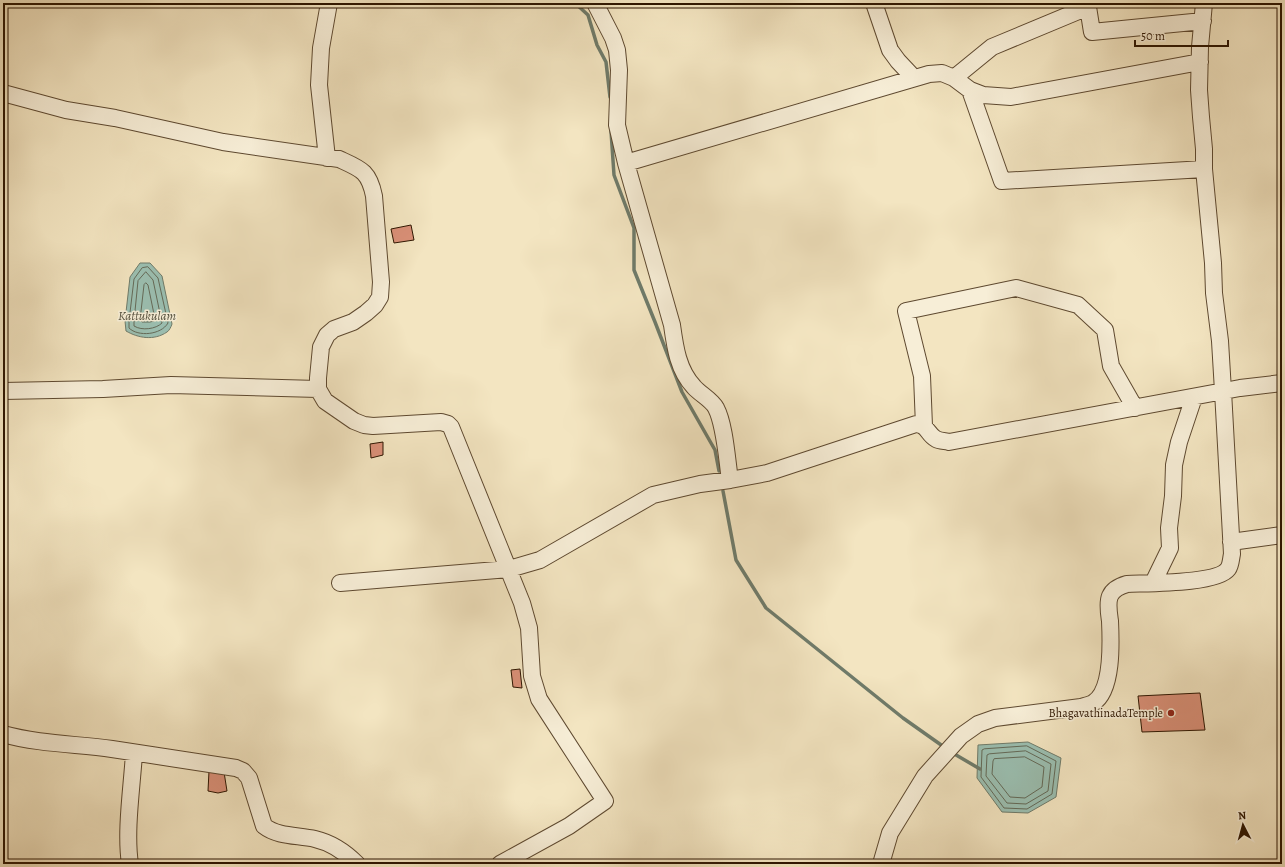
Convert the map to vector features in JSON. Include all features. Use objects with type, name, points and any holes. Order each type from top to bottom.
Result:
[{"type":"street","points":[[327,158],[319,85],[321,48],[329,3]]},
{"type":"street","points":[[595,3],[613,38],[617,50],[619,70],[616,125],[672,325],[675,348],[683,372],[693,387],[716,407],[721,423],[730,480]]},
{"type":"street","points":[[874,3],[890,50],[914,78]]},
{"type":"street","points":[[881,864],[890,833],[925,776],[961,736],[978,724],[995,718],[1081,707],[1093,704],[1108,678],[1111,643],[1109,597],[1119,586],[1155,579],[1190,582],[1222,574],[1228,569],[1231,560],[1231,542],[1220,341],[1214,293],[1214,263],[1204,169],[1204,149],[1199,90],[1204,3]]},
{"type":"street","points":[[954,78],[992,47],[1088,7],[1092,32],[1203,21]]},
{"type":"street","points":[[626,163],[929,74],[942,73],[954,78],[970,90],[983,95],[1011,97],[1200,62]]},
{"type":"street","points":[[970,90],[1002,181],[1204,169]]},
{"type":"street","points":[[3,93],[66,110],[115,118],[223,142],[339,159],[356,166],[365,173],[371,182],[374,196],[381,282],[380,297],[366,313],[352,322],[334,329],[327,335],[321,347],[318,389],[325,401],[354,421],[364,425],[374,426],[441,422],[448,424],[522,603],[529,628],[532,676],[539,699],[605,801],[569,826],[500,864]]},
{"type":"street","points":[[1135,408],[1111,366],[1105,330],[1078,304],[1016,288],[906,311],[922,376],[924,426],[937,440],[949,442],[1135,408],[1223,391],[1282,383]]},
{"type":"street","points":[[3,392],[171,385],[318,389]]},
{"type":"street","points":[[1155,579],[1170,548],[1169,528],[1173,496],[1174,465],[1179,442],[1194,397]]},
{"type":"street","points":[[340,583],[509,569],[540,560],[653,495],[700,484],[767,474],[916,424],[924,426]]},
{"type":"street","points":[[1231,542],[1282,535]]},
{"type":"street","points":[[3,734],[17,738],[65,745],[111,749],[243,770],[249,778],[264,826],[271,831],[327,843],[345,852],[357,864]]},
{"type":"street","points":[[130,864],[128,834],[134,753]]},
{"type":"water","name":"Kattukulam","points":[[140,263],[150,263],[162,276],[172,324],[168,331],[157,337],[146,338],[126,331],[125,321],[130,277]]},
{"type":"water","points":[[1028,742],[1061,758],[1056,797],[1028,813],[1002,812],[977,778],[978,745]]},
{"type":"building","points":[[411,225],[414,240],[394,243],[391,229]]},
{"type":"building","points":[[383,442],[383,455],[371,458],[370,444]]},
{"type":"building","points":[[520,669],[522,688],[513,687],[511,670]]},
{"type":"building","name":"BhagavathinadaTemple","points":[[1200,693],[1205,730],[1142,732],[1138,696]]},
{"type":"building","points":[[209,771],[224,772],[227,791],[218,793],[208,791]]},
{"type":"waterway","points":[[575,3],[588,15],[597,45],[606,62],[610,97]]},
{"type":"waterway","points":[[611,131],[614,175],[634,228],[634,270],[682,392],[715,450],[719,471]]},
{"type":"waterway","points":[[723,491],[736,560],[766,608],[903,718],[944,747]]},
{"type":"waterway","points":[[951,752],[980,769]]},
{"type":"place","name":"BhagavathinadaTemple","points":[[1171,713]]}]
